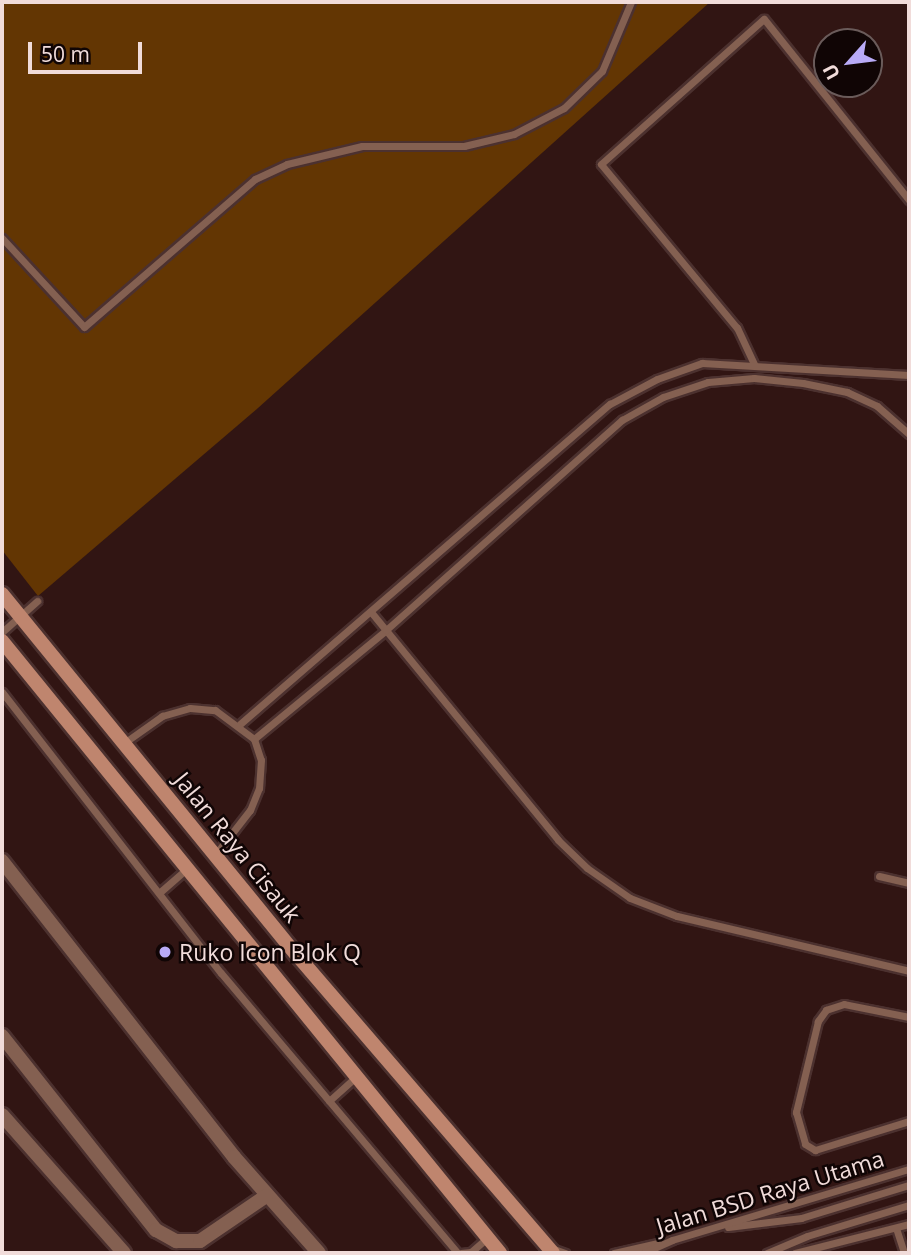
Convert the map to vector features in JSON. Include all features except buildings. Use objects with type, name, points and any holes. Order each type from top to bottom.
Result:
[{"type":"main road","name":"Jalan Raya Cisauk","points":[[2,594],[215,855],[550,1250]]},
{"type":"main road","points":[[2,641],[9,656],[187,869],[500,1253]]},
{"type":"street","points":[[2,861],[266,1196],[319,1253]]},
{"type":"street","points":[[2,1036],[156,1230],[176,1241],[200,1241],[266,1196]]},
{"type":"street","points":[[2,1115],[124,1253]]},
{"type":"lane","points":[[2,238],[84,327],[255,179],[288,164],[362,146],[464,146],[514,134],[564,108],[602,71],[631,2]]},
{"type":"lane","points":[[754,364],[737,328],[601,164],[764,19],[909,200]]},
{"type":"lane","points":[[240,724],[610,404],[657,379],[702,363],[909,375]]},
{"type":"lane","points":[[254,739],[386,630],[622,420],[663,397],[708,382],[743,379],[803,383],[847,392],[877,406],[909,434]]},
{"type":"lane","points":[[2,632],[37,601]]},
{"type":"lane","points":[[371,612],[558,841],[587,869],[630,898],[677,916],[909,971]]},
{"type":"lane","points":[[2,692],[159,893],[329,1101],[459,1253],[471,1252],[487,1237]]},
{"type":"lane","points":[[124,743],[162,716],[190,708],[215,710],[240,724],[254,739],[261,760],[259,788],[250,810],[215,855]]},
{"type":"lane","points":[[159,893],[187,869]]},
{"type":"lane","points":[[879,876],[909,883]]},
{"type":"lane","points":[[909,1017],[844,1004],[826,1010],[818,1021],[796,1112],[811,1149],[909,1121]]},
{"type":"lane","points":[[329,1101],[357,1076]]},
{"type":"lane","name":"Jalan BSD Raya Utama","points":[[643,1253],[672,1240],[909,1169]]},
{"type":"lane","points":[[713,1228],[801,1218],[909,1185]]},
{"type":"lane","points":[[767,1253],[807,1236],[909,1205]]},
{"type":"lane","points":[[795,1253],[821,1250],[909,1224]]},
{"type":"lane","points":[[897,1228],[904,1253]]},
{"type":"lane","points":[[614,1253],[672,1240]]},
{"type":"lane","points":[[550,1250],[565,1253]]},
{"type":"shaded area","points":[[7,2],[710,2],[258,408],[38,596],[2,550],[2,6]]},
{"type":"place","name":"Ruko Icon Blok Q","points":[[165,952]]}]
